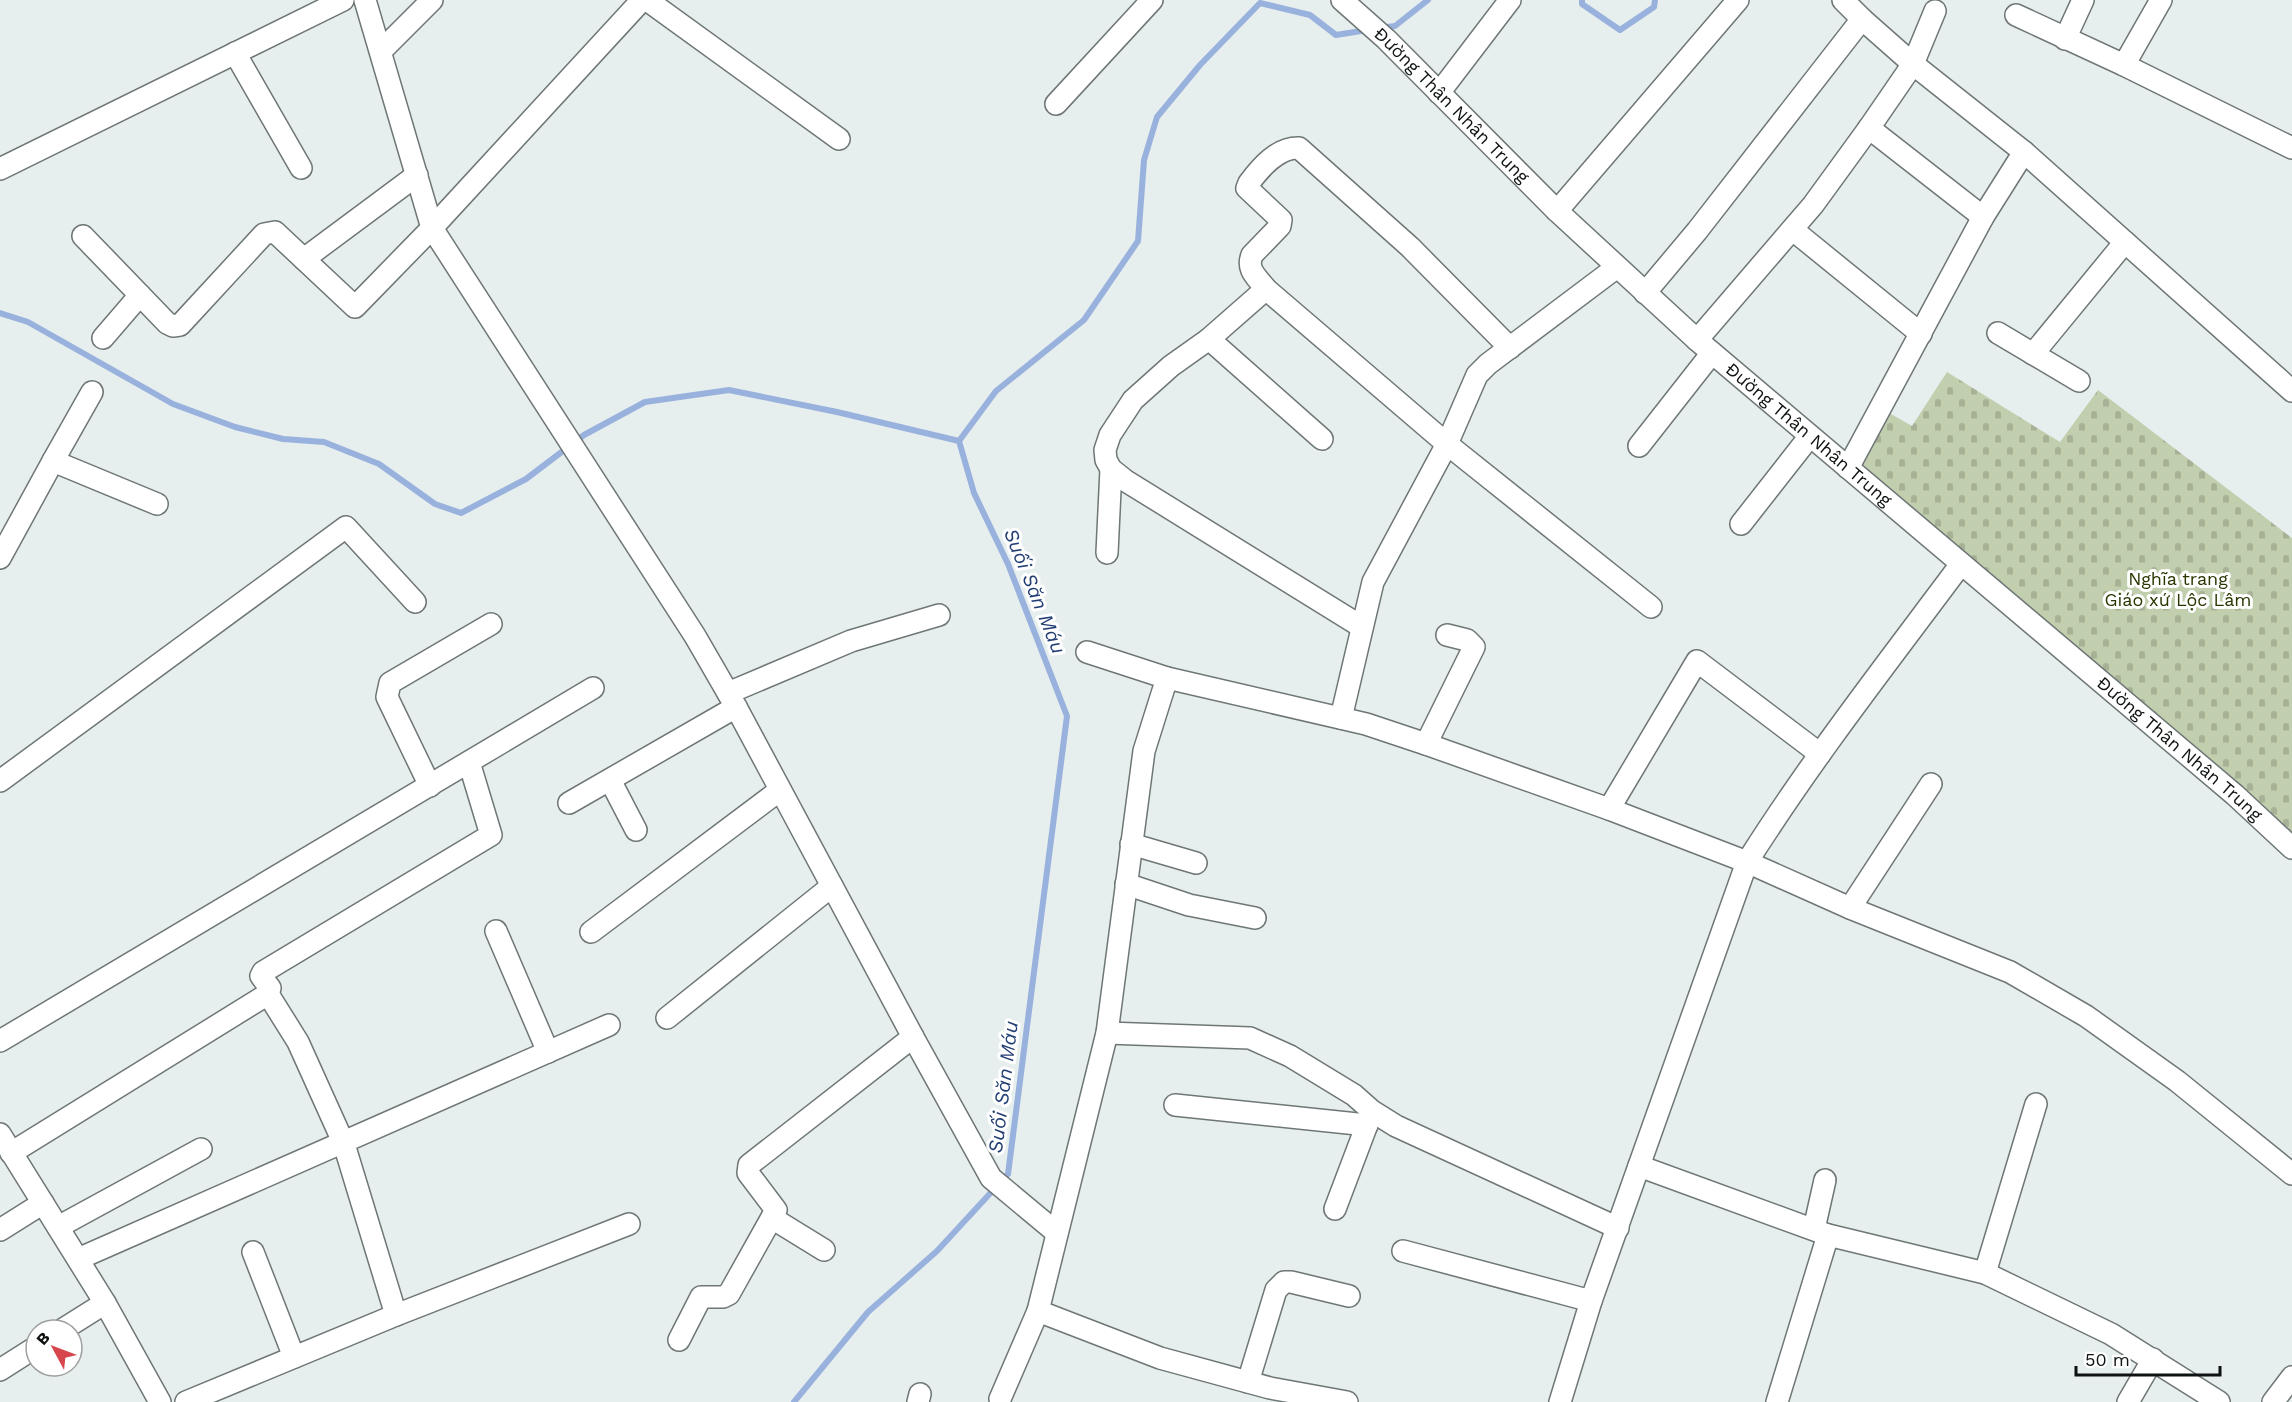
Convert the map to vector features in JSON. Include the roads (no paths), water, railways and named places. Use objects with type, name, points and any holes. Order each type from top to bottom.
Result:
[{"type":"street","points":[[0,169],[344,0]]},
{"type":"street","points":[[365,0],[432,228],[695,636],[732,700],[913,1037],[998,1185],[1057,1233]]},
{"type":"street","points":[[381,51],[432,0]]},
{"type":"street","points":[[83,236],[167,323],[173,326],[180,325],[264,234],[274,232],[355,307],[432,228],[642,0]]},
{"type":"street","points":[[647,0],[839,139]]},
{"type":"street","points":[[1056,104],[1152,0]]},
{"type":"street","name":"Đường Thân Nhân Trung","points":[[1342,0],[1364,10],[1386,39],[1557,211],[1704,346],[2235,795],[2292,848]]},
{"type":"street","points":[[1439,93],[1510,0]]},
{"type":"street","points":[[1557,211],[1738,0]]},
{"type":"street","points":[[1842,0],[1913,64],[2024,152],[2292,391]]},
{"type":"street","points":[[2065,39],[2083,0]]},
{"type":"street","points":[[2124,65],[2161,0]]},
{"type":"street","points":[[1639,446],[1704,346],[1869,128],[1913,64],[1935,11]]},
{"type":"street","points":[[2016,15],[2124,65],[2292,148]]},
{"type":"street","points":[[1645,293],[1697,231],[1862,19]]},
{"type":"street","points":[[235,53],[301,168]]},
{"type":"street","points":[[1869,128],[1983,217]]},
{"type":"street","points":[[1510,348],[1410,247],[1299,148],[1280,151],[1252,178],[1247,188],[1281,220],[1280,226],[1252,255],[1250,260],[1250,269],[1266,289],[1447,444],[1651,607]]},
{"type":"street","points":[[1848,468],[1983,217],[2024,152]]},
{"type":"street","points":[[304,259],[417,175]]},
{"type":"street","points":[[1793,230],[1921,334]]},
{"type":"street","points":[[2033,354],[2125,242]]},
{"type":"street","points":[[1341,718],[1373,582],[1447,444],[1477,375],[1617,267]]},
{"type":"street","points":[[1266,289],[1209,339],[1171,366],[1133,400],[1110,435],[1105,450],[1106,460],[1111,469],[1126,481],[1362,627]]},
{"type":"street","points":[[103,338],[140,295]]},
{"type":"street","points":[[1998,333],[2079,381]]},
{"type":"street","points":[[1209,339],[1322,439]]},
{"type":"street","points":[[0,558],[92,392]]},
{"type":"street","points":[[1741,524],[1810,436]]},
{"type":"street","points":[[53,461],[157,504]]},
{"type":"street","points":[[1107,553],[1111,469]]},
{"type":"street","points":[[0,782],[346,527],[415,602]]},
{"type":"street","points":[[1560,1402],[1591,1301],[1747,862],[1821,753],[1961,564]]},
{"type":"street","points":[[569,803],[610,780],[732,700],[851,641],[939,615]]},
{"type":"street","points":[[430,786],[387,697],[387,690],[390,683],[490,624]]},
{"type":"street","points":[[1426,744],[1474,647],[1467,640],[1447,635]]},
{"type":"street","points":[[1087,652],[1167,678],[1366,724],[1426,744],[1609,809],[1747,862],[1850,908],[2010,972],[2086,1016],[2176,1081],[2292,1174]]},
{"type":"street","points":[[1609,809],[1696,661],[1821,753]]},
{"type":"street","points":[[1000,1400],[1038,1311],[1107,1033],[1144,751],[1167,678]]},
{"type":"street","points":[[0,1041],[593,688]]},
{"type":"street","points":[[11,1153],[268,994],[270,988],[261,976],[263,972],[491,835],[469,762]]},
{"type":"street","points":[[610,780],[636,830]]},
{"type":"street","points":[[1850,908],[1931,784]]},
{"type":"street","points":[[591,932],[780,790]]},
{"type":"street","points":[[1131,844],[1196,863]]},
{"type":"street","points":[[1126,884],[1189,905],[1255,918]]},
{"type":"street","points":[[667,1018],[831,886]]},
{"type":"street","points":[[496,931],[548,1052]]},
{"type":"street","points":[[268,994],[298,1041],[344,1144],[396,1315]]},
{"type":"street","points":[[78,1259],[344,1144],[609,1025]]},
{"type":"street","points":[[1107,1033],[1256,1040],[1290,1056],[1354,1095],[1369,1118]]},
{"type":"street","points":[[679,1340],[701,1297],[723,1297],[729,1294],[776,1210],[751,1178],[749,1165],[913,1037]]},
{"type":"street","points":[[1984,1273],[2036,1104]]},
{"type":"street","points":[[1175,1105],[1369,1118],[1396,1126],[1618,1228]]},
{"type":"street","points":[[1335,1209],[1369,1118]]},
{"type":"street","points":[[0,1134],[105,1303],[160,1402]]},
{"type":"street","points":[[58,1227],[201,1149]]},
{"type":"street","points":[[1639,1166],[1821,1232],[1984,1273],[2082,1319],[2153,1359],[2219,1402]]},
{"type":"street","points":[[1777,1402],[1821,1232],[1825,1180]]},
{"type":"street","points":[[0,1230],[43,1203]]},
{"type":"street","points":[[772,1218],[824,1250]]},
{"type":"street","points":[[186,1402],[396,1315],[629,1224]]},
{"type":"street","points":[[1402,1251],[1591,1301]]},
{"type":"street","points":[[253,1252],[294,1357]]},
{"type":"street","points":[[1248,1382],[1276,1290],[1281,1284],[1291,1282],[1349,1296]]},
{"type":"street","points":[[81,1318],[105,1303]]},
{"type":"street","points":[[1038,1311],[1160,1358],[1248,1382],[1269,1395],[1347,1402]]},
{"type":"street","points":[[0,1370],[24,1355]]},
{"type":"street","points":[[2128,1402],[2153,1359]]},
{"type":"street","points":[[2273,1402],[2292,1377]]},
{"type":"waterway","name":"Suối Săn Máu","points":[[1380,28],[1395,26],[1428,0]]},
{"type":"waterway","name":"Suối Săn Máu","points":[[1582,0],[1582,4],[1620,30],[1654,7],[1655,0]]},
{"type":"waterway","name":"Suối Săn Máu","points":[[794,1402],[868,1312],[937,1251],[1008,1174],[1067,716],[1008,564],[974,493],[959,441],[996,391],[1084,320],[1138,241],[1144,160],[1157,117],[1200,65],[1260,3],[1310,15],[1336,35],[1367,30]]},
{"type":"waterway","points":[[0,313],[28,322],[173,404],[235,427],[283,439],[324,442],[379,464],[435,504],[461,513],[526,479],[584,435],[645,402],[729,390],[837,412],[959,441]]},
{"type":"park label","name":"Nghĩa trang Giáo xứ Lộc Lâm","points":[[2178,589]]}]
